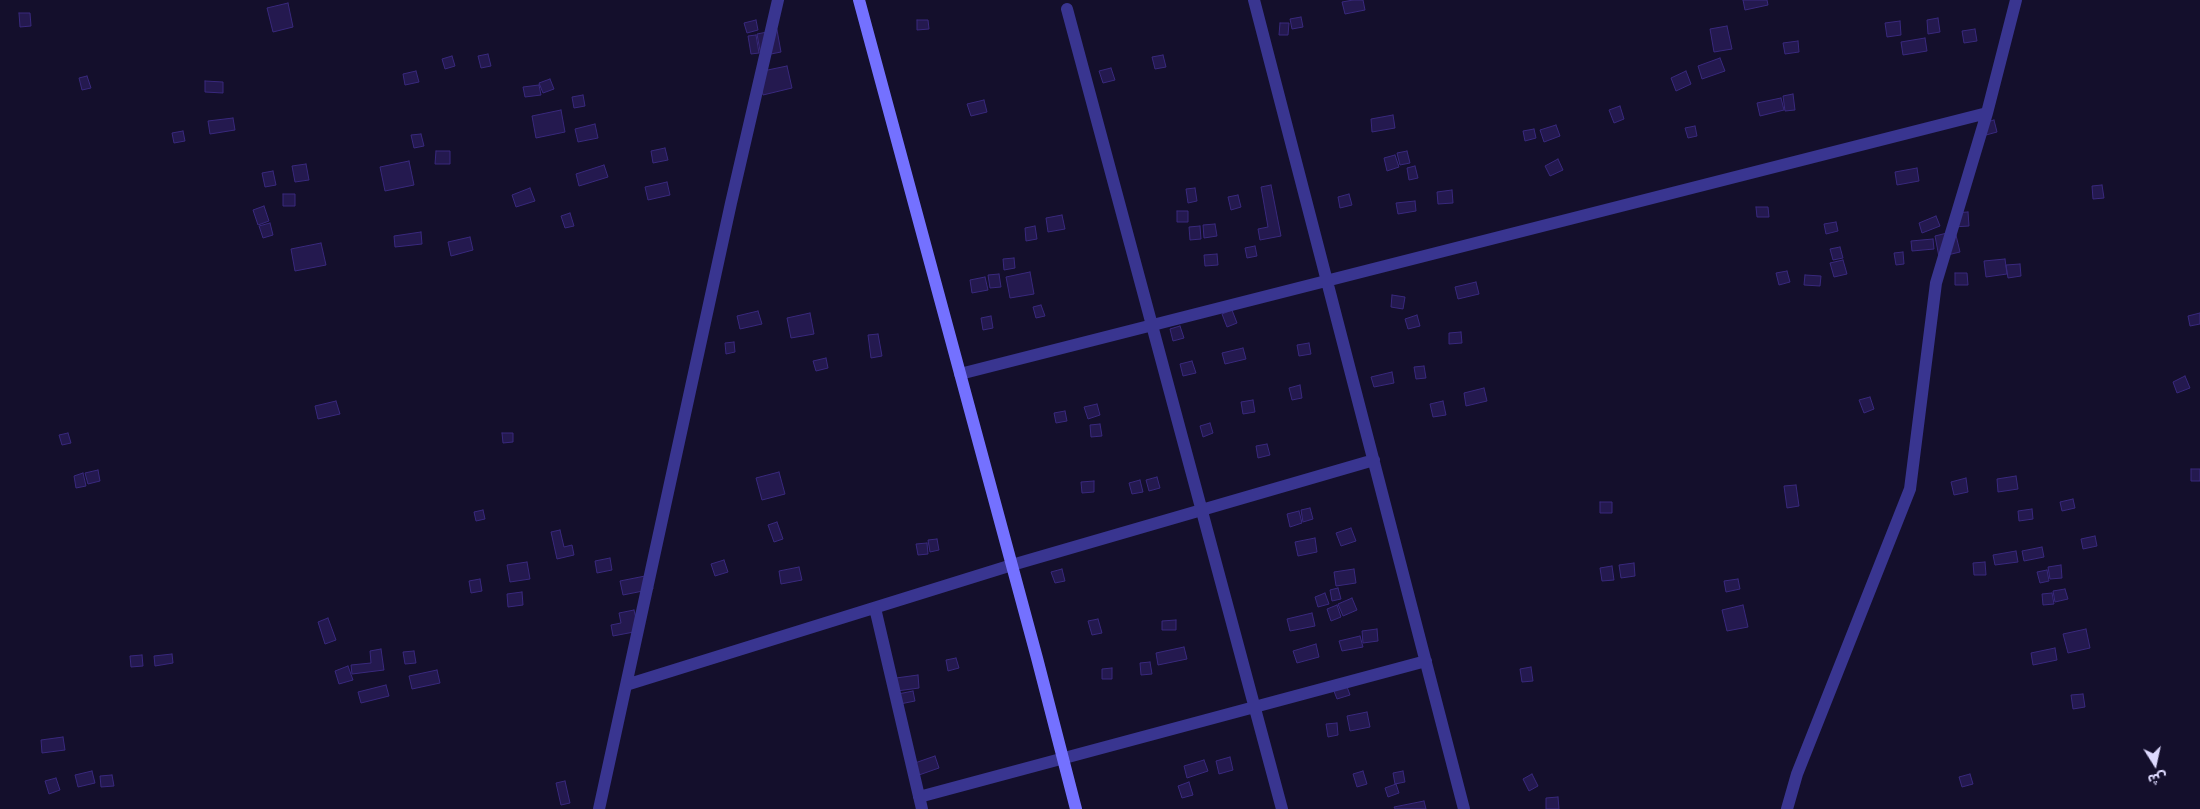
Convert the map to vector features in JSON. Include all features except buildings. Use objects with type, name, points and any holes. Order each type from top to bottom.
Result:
[{"type":"street","points":[[599,809],[731,203],[778,0]]},
{"type":"street","points":[[859,0],[1076,809]]},
{"type":"street","points":[[1254,0],[1464,809]]},
{"type":"street","points":[[1787,809],[1797,774],[1910,489],[1936,283],[1987,113],[2016,0]]},
{"type":"street","points":[[1067,9],[1282,809]]},
{"type":"street","points":[[960,374],[1987,113]]},
{"type":"street","points":[[626,685],[1012,565],[1374,460]]},
{"type":"street","points":[[875,608],[920,803],[1063,759],[1426,661]]}]
